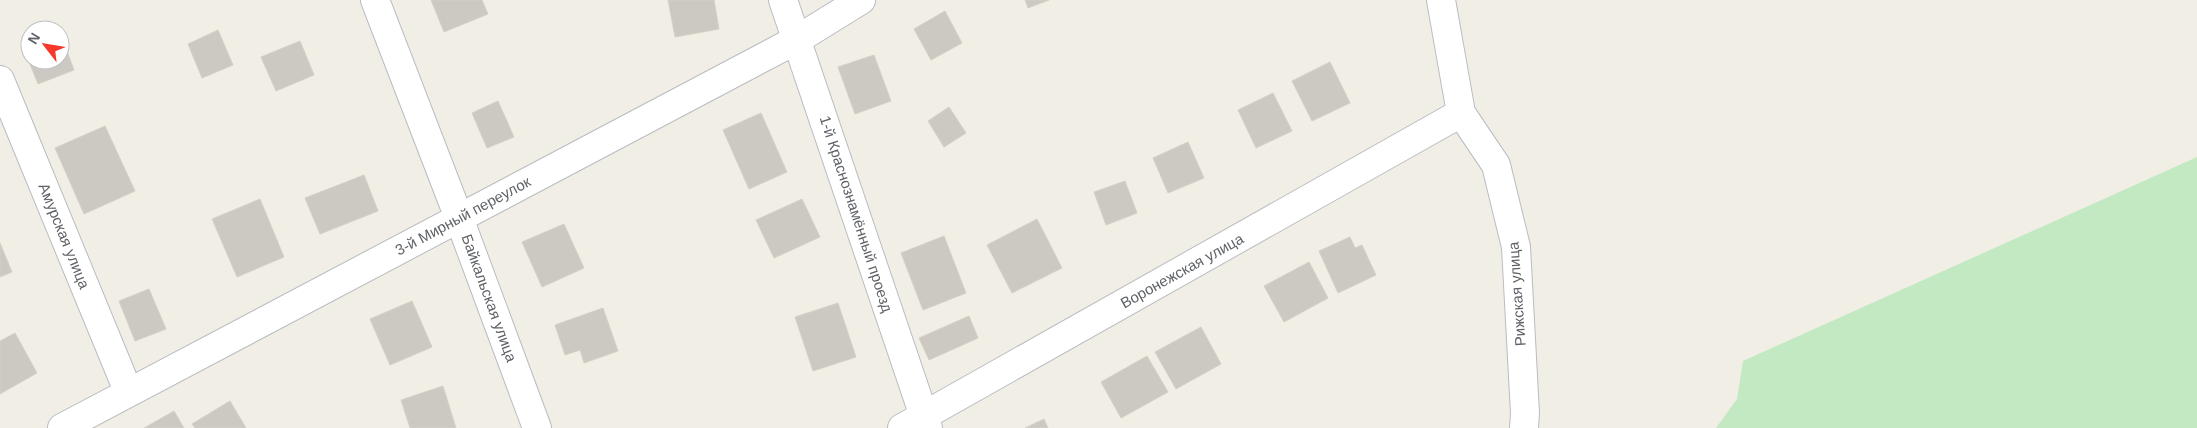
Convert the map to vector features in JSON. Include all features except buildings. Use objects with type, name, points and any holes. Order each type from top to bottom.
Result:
[{"type":"street","name":"Байкальская улица","points":[[375,0],[537,428]]},
{"type":"street","name":"1-й Краснознамённый проезд","points":[[784,0],[798,39],[918,424]]},
{"type":"street","name":"3-й Мирный переулок","points":[[62,428],[128,391],[798,39],[861,0]]},
{"type":"street","points":[[1441,0],[1461,113]]},
{"type":"street","name":"Амурская улица","points":[[0,80],[128,391]]},
{"type":"street","name":"Воронежская улица","points":[[918,424],[1461,113]]},
{"type":"street","name":"Рижская улица","points":[[1461,113],[1496,165],[1516,247],[1525,413],[1524,428]]},
{"type":"green space","points":[[2197,157],[2197,428],[1716,428],[1737,399],[1743,361]]}]
